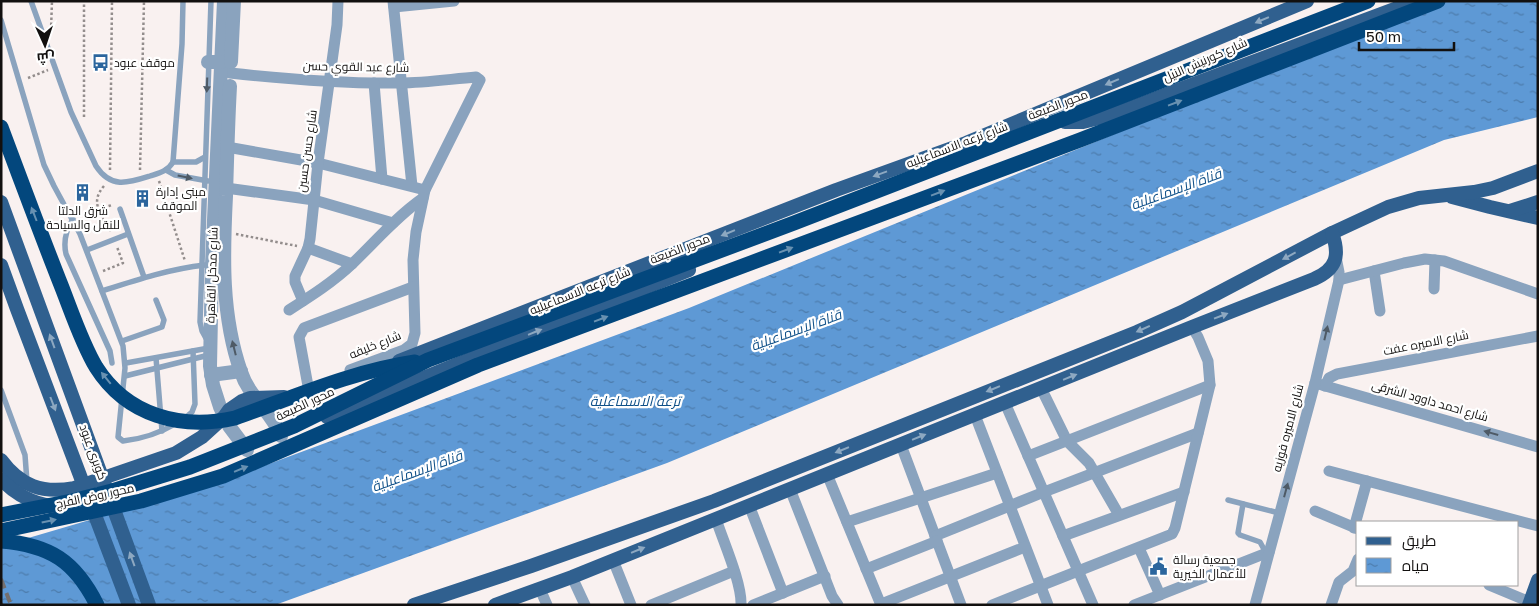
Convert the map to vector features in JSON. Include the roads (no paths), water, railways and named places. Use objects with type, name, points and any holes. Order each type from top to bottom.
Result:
[{"type":"highway","name":"محور الضبعة","points":[[1,515],[88,497],[190,467],[294,426],[428,360],[803,219],[1368,1]]},
{"type":"highway","name":"محور روض الفرج","points":[[1,531],[123,506],[195,485],[250,465],[303,440],[478,365],[1080,140],[1438,1]]},
{"type":"highway","points":[[1,127],[52,263],[96,366],[116,390],[142,409],[172,420],[196,423],[220,422],[362,373],[428,360]]},
{"type":"highway","points":[[1,541],[34,546],[61,559],[75,570],[97,605]]},
{"type":"main road","name":"شارع ترعه الاسماعيليه","points":[[1,460],[16,477],[27,484],[38,488],[62,491],[176,453],[202,437],[235,405],[242,401],[304,395],[354,378],[836,190],[966,143],[1308,1]]},
{"type":"main road","name":"شارع كورنيش النيل","points":[[1065,122],[1253,38],[1347,1]]},
{"type":"main road","points":[[1065,122],[1083,122],[1102,118],[1416,1]]},
{"type":"main road","name":"شارع ترعه الاسماعيليه","points":[[1,479],[16,492],[30,500],[62,507],[78,506],[210,465],[723,256],[1065,122]]},
{"type":"main road","points":[[414,605],[714,501],[1137,332],[1182,312],[1332,233],[1402,202],[1444,194],[1474,192],[1493,188],[1538,171]]},
{"type":"main road","points":[[1444,194],[1538,218]]},
{"type":"main road","name":"كوبرى عبود","points":[[1,202],[149,605]]},
{"type":"main road","points":[[1509,211],[1538,202]]},
{"type":"main road","points":[[498,604],[572,577],[1322,276],[1328,271],[1336,257],[1332,233]]},
{"type":"main road","name":"كوبرى عبود","points":[[1,264],[129,605]]},
{"type":"main road","points":[[1529,603],[1538,580]]},
{"type":"street","name":"شارع مدخل القاهرة","points":[[224,1],[215,62],[215,183],[207,265],[211,376],[224,417],[247,450]]},
{"type":"street","name":"شارع مدخل القاهرة","points":[[234,1],[227,147],[215,183],[224,232],[226,298],[230,331],[241,371],[256,399],[273,419],[281,436]]},
{"type":"street","name":"شارع حسن حسين","points":[[303,301],[295,282],[295,276],[308,248],[338,25],[338,1]]},
{"type":"street","points":[[412,186],[393,4],[454,1]]},
{"type":"street","name":"شارع عبد القوي حسن","points":[[230,73],[283,79],[374,83],[401,83],[476,77],[480,80],[424,194]]},
{"type":"street","points":[[374,83],[382,179]]},
{"type":"street","points":[[227,147],[318,163],[412,186],[424,194],[329,284],[289,310]]},
{"type":"street","points":[[215,183],[314,200],[393,223]]},
{"type":"street","name":"شارع خليفه","points":[[256,399],[268,393],[308,386],[408,348],[412,344],[415,333],[413,260],[416,232],[424,194]]},
{"type":"street","points":[[308,248],[352,264]]},
{"type":"street","name":"شارع الاميره فوزيه","points":[[1255,605],[1279,513],[1320,384],[1339,280],[1336,257]]},
{"type":"street","points":[[1339,280],[1425,259],[1444,261],[1538,294]]},
{"type":"street","points":[[1434,288],[1435,260]]},
{"type":"street","points":[[1374,271],[1380,311]]},
{"type":"street","points":[[308,386],[299,337],[301,332],[309,326],[413,287]]},
{"type":"street","points":[[992,605],[1169,536],[1175,528],[1210,385],[1208,361],[1192,327]]},
{"type":"street","name":"شارع الاميره عفت","points":[[1320,384],[1337,374],[1538,336]]},
{"type":"street","points":[[211,376],[241,371]]},
{"type":"street","name":"شارع احمد داوود الشرقى","points":[[1320,384],[1537,445]]},
{"type":"street","points":[[1028,456],[1210,385]]},
{"type":"street","points":[[1041,388],[1067,441],[1083,456],[1095,472],[1119,515]]},
{"type":"street","points":[[1005,403],[1093,605]]},
{"type":"street","points":[[975,415],[1048,605]]},
{"type":"street","points":[[866,568],[1009,506],[1198,433]]},
{"type":"street","points":[[900,445],[960,605]]},
{"type":"street","points":[[1329,471],[1538,526]]},
{"type":"street","points":[[847,522],[997,473]]},
{"type":"street","points":[[827,474],[881,605],[905,600],[950,577],[1026,547]]},
{"type":"street","points":[[1358,521],[1367,481]]},
{"type":"street","points":[[790,489],[832,596],[838,605]]},
{"type":"street","points":[[1063,536],[1184,492]]},
{"type":"street","points":[[750,505],[783,593]]},
{"type":"street","points":[[1315,511],[1356,528]]},
{"type":"street","points":[[716,519],[734,571],[742,605]]},
{"type":"street","points":[[1139,548],[1160,595]]},
{"type":"street","points":[[1134,605],[1268,553]]},
{"type":"street","points":[[613,560],[631,605]]},
{"type":"street","points":[[1331,605],[1339,582],[1353,571],[1356,564]]},
{"type":"street","points":[[651,605],[734,571]]},
{"type":"street","points":[[753,605],[825,576]]},
{"type":"street","points":[[572,577],[585,605]]},
{"type":"street","points":[[1491,586],[1529,603]]},
{"type":"street","points":[[540,589],[547,605]]},
{"type":"lane","points":[[31,1],[77,128],[96,166],[101,174],[109,179],[125,183],[166,170],[173,162],[182,44],[183,1]]},
{"type":"lane","points":[[211,1],[215,62],[205,158],[215,183]]},
{"type":"lane","points":[[1,20],[44,165],[50,180],[73,219],[87,250],[122,341],[126,364],[118,438],[126,441],[162,431],[192,412],[195,407],[193,351]]},
{"type":"lane","points":[[173,162],[196,162],[205,158]]},
{"type":"lane","points":[[166,170],[176,175],[215,183]]},
{"type":"lane","points":[[120,209],[144,277]]},
{"type":"lane","points":[[73,219],[65,239],[66,254],[108,347],[112,363]]},
{"type":"lane","points":[[87,250],[128,234]]},
{"type":"lane","points":[[102,292],[144,277],[187,267],[207,265]]},
{"type":"lane","points":[[122,341],[162,327],[164,320],[156,300]]},
{"type":"lane","points":[[126,364],[210,349]]},
{"type":"lane","points":[[125,376],[193,360],[210,349]]},
{"type":"lane","points":[[156,358],[162,431]]},
{"type":"lane","points":[[1,390],[24,455],[27,484]]},
{"type":"lane","points":[[1228,500],[1279,513]]},
{"type":"lane","points":[[1244,504],[1238,533],[1260,542],[1268,553]]},
{"type":"water","name":"ترعة الاسماعلية","points":[[1440,1],[1538,1],[1538,117],[1444,140],[667,463],[275,605],[1,605],[1,546],[226,480],[689,308]]},
{"type":"railway","points":[[1,579],[11,605]]},
{"type":"place","name":"موقف عبود","points":[[100,63]]},
{"type":"place","name":"شرق الدلتا للنقل والسياحة","points":[[83,192]]},
{"type":"place","name":"مبنى إدارة الموقف","points":[[142,199]]},
{"type":"place","name":"جمعية رسالة للأعمال الخيرية","points":[[1159,567]]},
{"type":"water label","name":"قناة الإسماعيلية","points":[[1176,189]]},
{"type":"water label","name":"قناة الإسماعيلية","points":[[796,330]]},
{"type":"water label","name":"قناة الإسماعيلية","points":[[417,471]]}]
